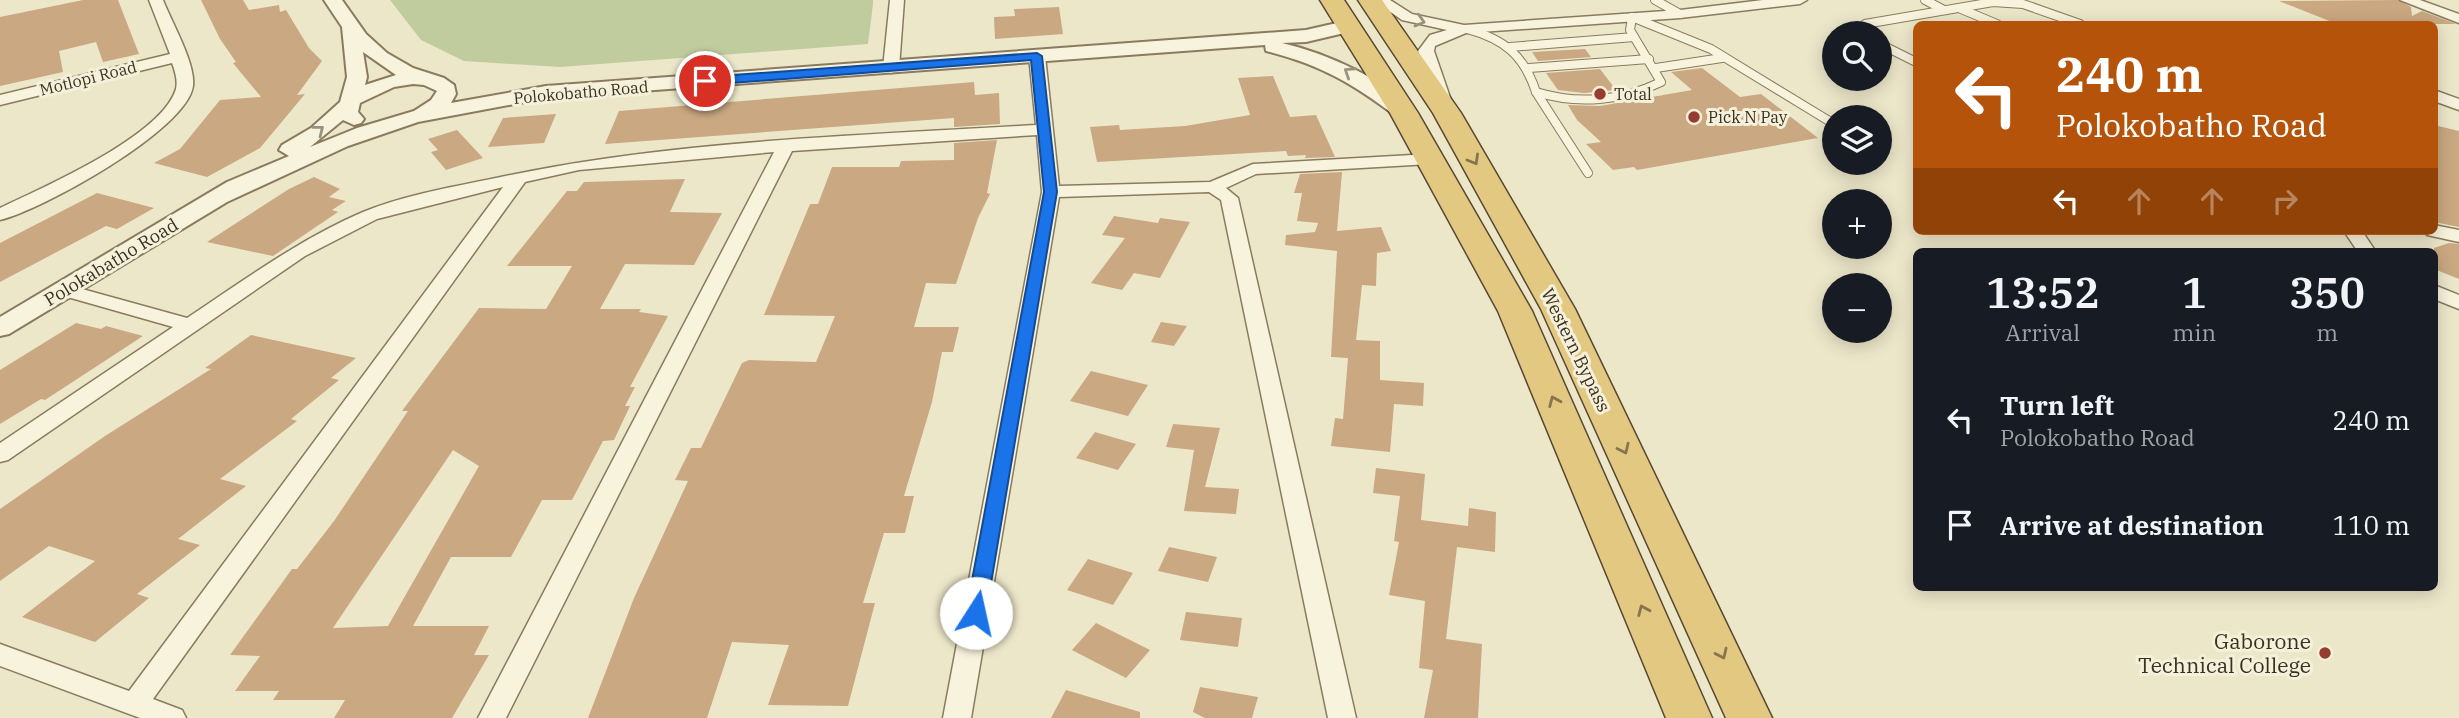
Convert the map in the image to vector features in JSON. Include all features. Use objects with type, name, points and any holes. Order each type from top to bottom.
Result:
[{"type":"highway","name":"Western Bypass","points":[[1351,9],[1447,113],[1558,309],[1749,718]]},
{"type":"highway","points":[[1351,9],[1404,113],[1515,310],[1689,718]]},
{"type":"street","points":[[0,215],[119,154],[156,126],[182,101],[186,84],[156,0]]},
{"type":"street","points":[[333,0],[350,28],[395,70],[434,81],[447,89],[440,104],[413,117],[363,122],[352,119],[346,113],[357,77],[350,28]]},
{"type":"street","points":[[891,68],[897,1],[916,0]]},
{"type":"street","points":[[1380,0],[1394,11],[1414,19],[1465,29]]},
{"type":"street","points":[[1447,113],[1426,51],[1428,44],[1435,38],[1465,29],[1680,14],[1800,0]]},
{"type":"street","points":[[2407,0],[2459,19]]},
{"type":"street","points":[[1212,43],[1306,36],[1351,9]]},
{"type":"street","points":[[1212,43],[1273,47],[1325,60],[1345,68],[1404,113]]},
{"type":"street","name":"Polokobatho Road","points":[[222,196],[346,140],[413,117],[545,92],[1212,43]]},
{"type":"street","points":[[957,718],[1051,192],[1037,56]]},
{"type":"street","name":"Motlopi Road","points":[[0,100],[177,57]]},
{"type":"street","points":[[222,196],[318,132],[350,103],[387,84],[434,81],[545,92]]},
{"type":"street","points":[[2438,97],[2459,105]]},
{"type":"street","points":[[0,454],[299,252],[371,215],[520,176],[579,165],[786,146],[1045,129]]},
{"type":"street","points":[[492,718],[786,146]]},
{"type":"street","points":[[1051,192],[1213,187],[1253,169],[1430,159]]},
{"type":"street","points":[[135,703],[520,176]]},
{"type":"street","points":[[1213,187],[1229,198],[1342,718]]},
{"type":"street","name":"Polokabatho Road","points":[[0,328],[222,196]]},
{"type":"street","points":[[2438,232],[2459,236]]},
{"type":"street","points":[[64,290],[189,325]]},
{"type":"street","points":[[2438,293],[2459,303]]},
{"type":"street","points":[[0,655],[172,718]]},
{"type":"lane","points":[[1655,0],[1680,14]]},
{"type":"lane","points":[[1924,0],[1944,10]]},
{"type":"lane","points":[[1882,21],[1944,10],[1959,4],[1972,7],[1993,2],[2023,4],[2071,21]]},
{"type":"lane","points":[[1959,4],[1991,21]]},
{"type":"lane","points":[[1536,92],[1557,100],[1581,101],[1647,91],[1661,82],[1656,68],[1630,30],[1632,17],[1662,24],[1822,117]]},
{"type":"lane","points":[[1465,29],[1505,41],[1529,68],[1536,92],[1588,173]]},
{"type":"lane","points":[[1510,47],[1634,37]]},
{"type":"lane","points":[[1892,50],[1913,60]]},
{"type":"lane","points":[[1656,68],[1722,58]]},
{"type":"lane","points":[[1529,68],[1649,59]]},
{"type":"green space","points":[[390,0],[873,0],[873,4],[868,44],[560,67],[464,61],[421,40]]},
{"type":"building","points":[[83,0],[118,0],[139,54],[103,62],[96,42],[59,51],[63,72],[0,86],[0,17]]},
{"type":"building","points":[[201,0],[243,0],[249,10],[279,5],[280,12],[286,10],[309,48],[322,61],[297,95],[305,94],[260,148],[207,177],[154,163],[180,149],[220,100],[261,97],[233,63],[236,62],[220,39]]},
{"type":"building","points":[[2398,0],[2411,7],[2412,16],[2422,11],[2456,24],[2438,24],[2438,21],[2329,21],[2279,1]]},
{"type":"building","points":[[1059,7],[1063,34],[995,39],[994,17],[1015,16],[1014,9]]},
{"type":"building","points":[[1585,49],[1591,57],[1538,61],[1532,52]]},
{"type":"building","name":"Pick N Pay","points":[[1702,68],[1740,97],[1761,94],[1818,138],[1637,170],[1634,167],[1613,170],[1586,144],[1601,142],[1577,120],[1568,105],[1600,106],[1692,90],[1671,72]]},
{"type":"building","points":[[1600,69],[1616,90],[1584,93],[1558,90],[1546,73]]},
{"type":"building","points":[[1273,76],[1290,117],[1316,115],[1335,157],[1288,156],[1286,151],[1097,162],[1090,127],[1119,125],[1120,130],[1185,126],[1250,115],[1238,78]]},
{"type":"building","points":[[974,82],[975,95],[999,93],[1000,124],[954,127],[954,118],[605,144],[619,111]]},
{"type":"building","points":[[556,114],[544,143],[488,147],[503,118]]},
{"type":"building","points":[[2438,126],[2459,131],[2459,227],[2438,223]]},
{"type":"building","points":[[457,130],[483,158],[446,170],[431,152],[438,150],[428,139]]},
{"type":"building","points":[[997,140],[987,193],[990,194],[978,218],[956,284],[926,283],[914,327],[959,327],[953,352],[942,352],[932,402],[904,496],[914,496],[905,533],[884,533],[863,603],[875,603],[848,706],[768,705],[789,645],[732,642],[707,718],[588,718],[634,598],[688,481],[675,480],[691,448],[701,448],[742,363],[749,360],[816,362],[835,316],[764,315],[810,204],[818,204],[832,167],[899,167],[901,161],[954,160],[954,143]]},
{"type":"building","points":[[1342,172],[1337,231],[1381,227],[1391,251],[1377,253],[1376,286],[1362,285],[1356,340],[1380,341],[1380,380],[1424,383],[1423,406],[1394,404],[1390,452],[1331,446],[1335,418],[1343,419],[1348,358],[1331,357],[1337,251],[1285,245],[1286,235],[1315,232],[1318,223],[1297,221],[1302,193],[1294,193],[1300,174]]},
{"type":"building","points":[[314,177],[340,189],[329,197],[346,201],[332,210],[338,212],[273,256],[207,242],[289,189]]},
{"type":"building","points":[[685,179],[670,212],[722,213],[694,265],[625,264],[600,309],[641,309],[639,312],[668,316],[630,387],[635,387],[625,406],[630,406],[614,440],[603,441],[572,500],[542,500],[511,557],[451,557],[413,626],[489,626],[474,655],[489,655],[452,718],[334,718],[345,700],[273,700],[279,691],[235,691],[260,656],[230,655],[292,569],[297,569],[334,521],[408,411],[402,411],[479,308],[546,309],[572,266],[507,266],[567,191],[577,191],[584,182]],"holes":[[[453,450],[479,466],[388,626],[333,628]]]},
{"type":"building","points":[[97,193],[154,208],[117,229],[106,226],[0,282],[0,243]]},
{"type":"building","points":[[1114,216],[1158,223],[1160,218],[1190,222],[1160,278],[1134,273],[1122,290],[1091,283],[1125,238],[1102,235]]},
{"type":"building","points":[[2449,243],[2459,244],[2459,279],[2438,271],[2438,248],[2434,248]]},
{"type":"building","points":[[1161,322],[1187,326],[1174,346],[1151,342]]},
{"type":"building","points":[[76,323],[101,329],[106,326],[143,336],[45,400],[41,399],[0,424],[0,370]]},
{"type":"building","points":[[251,335],[356,358],[331,378],[339,380],[291,419],[297,421],[220,479],[246,486],[178,539],[200,545],[137,594],[149,598],[95,642],[22,617],[95,561],[49,546],[0,581],[0,509],[105,436],[211,369],[205,368]]},
{"type":"building","points":[[1091,371],[1148,385],[1128,416],[1070,401]]},
{"type":"building","points":[[1173,424],[1220,428],[1205,487],[1239,489],[1236,514],[1184,511],[1194,450],[1166,447]]},
{"type":"building","points":[[1095,432],[1136,444],[1118,470],[1076,458]]},
{"type":"building","points":[[1376,468],[1425,474],[1421,520],[1468,526],[1469,508],[1496,512],[1495,552],[1457,547],[1446,639],[1482,644],[1478,718],[1424,718],[1433,670],[1419,668],[1425,601],[1389,595],[1399,542],[1394,541],[1400,496],[1373,493]]},
{"type":"building","points":[[1169,547],[1217,557],[1208,582],[1158,571]]},
{"type":"building","points":[[1088,559],[1133,573],[1113,605],[1067,590]]},
{"type":"building","points":[[1186,612],[1242,618],[1238,647],[1180,640]]},
{"type":"building","points":[[1096,623],[1150,650],[1126,678],[1072,650]]},
{"type":"building","points":[[1200,687],[1258,697],[1252,718],[1205,718],[1193,712]]},
{"type":"building","points":[[1066,690],[1140,712],[1140,718],[1051,718]]},
{"type":"place","name":"Total","points":[[1600,94]]},
{"type":"place","name":"Pick N Pay","points":[[1694,117]]},
{"type":"place","name":"Gaborone Technical College","points":[[2325,653]]},
{"type":"route","points":[[705,81],[1037,56],[1051,192],[976,613]]}]
